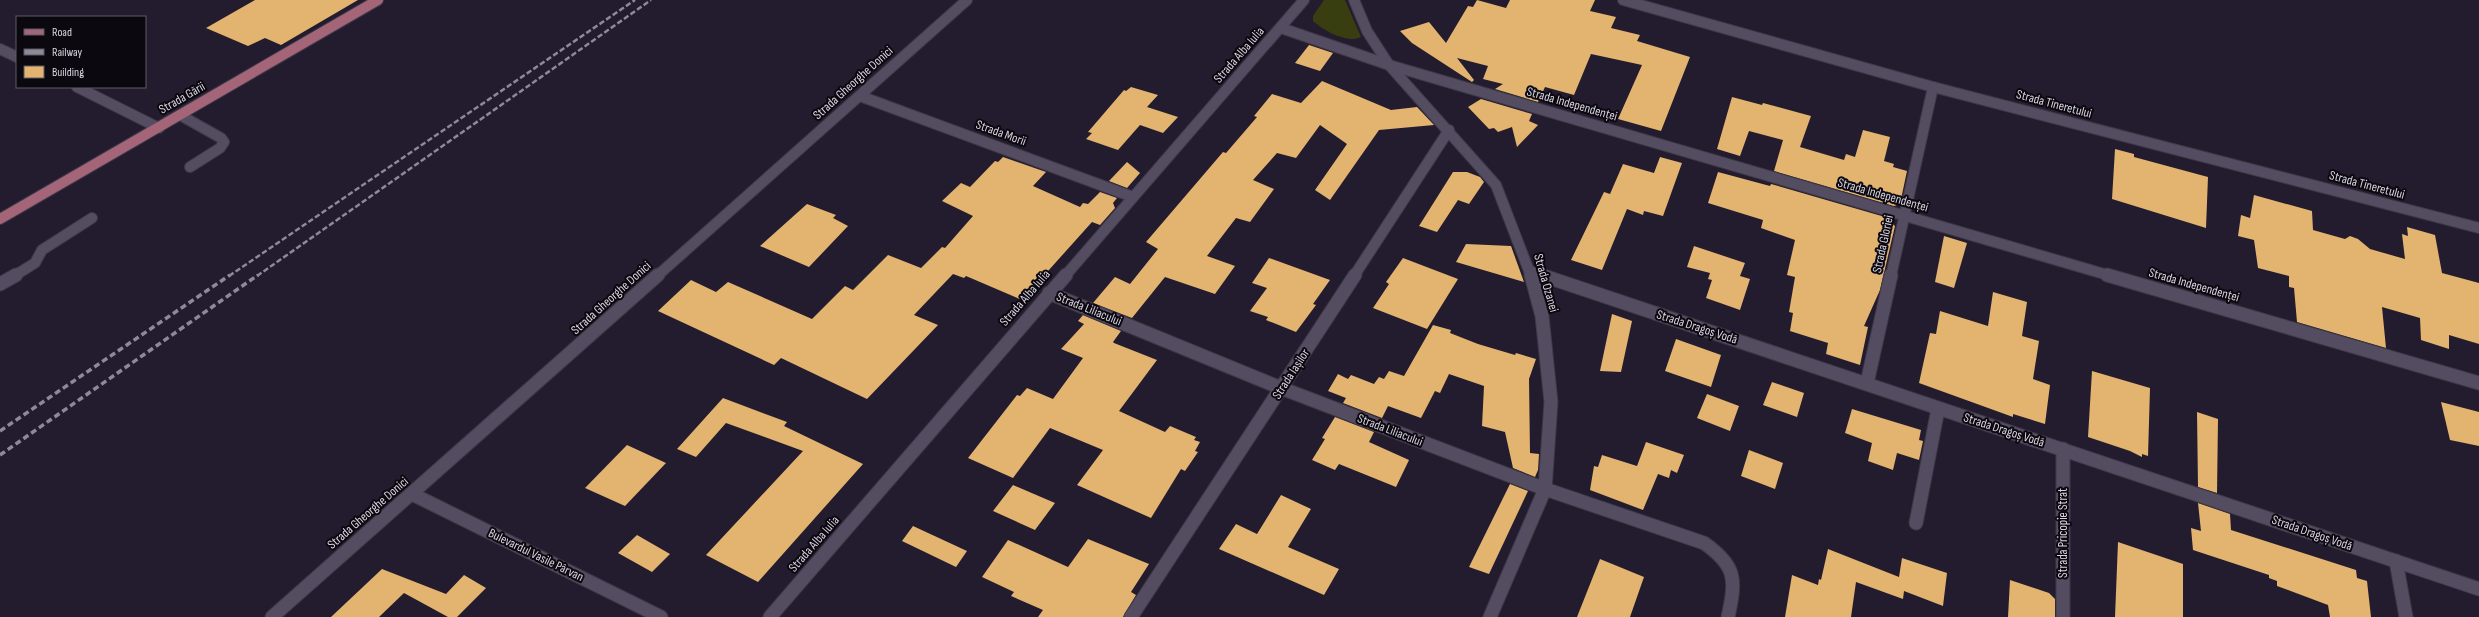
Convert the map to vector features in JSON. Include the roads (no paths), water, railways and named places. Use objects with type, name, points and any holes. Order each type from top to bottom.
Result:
[{"type":"main road","name":"Strada Gării","points":[[0,219],[378,0]]},
{"type":"street","name":"Strada Gheorghe Donici","points":[[272,617],[968,0]]},
{"type":"street","name":"Strada Alba Iulia","points":[[770,617],[1049,292],[1134,197],[1304,0]]},
{"type":"street","name":"Strada Ozanei","points":[[1354,0],[1367,31],[1389,65],[1449,130],[1496,185],[1530,271],[1542,316],[1551,402],[1545,489],[1490,617]]},
{"type":"street","name":"Strada Tineretului","points":[[1623,0],[1933,87],[2479,228]]},
{"type":"street","name":"Strada Independenței","points":[[1281,28],[1389,65],[2479,383]]},
{"type":"street","points":[[0,49],[16,57]]},
{"type":"street","name":"Strada Gloriei","points":[[1867,384],[1903,216],[1933,87]]},
{"type":"street","points":[[79,88],[159,128]]},
{"type":"street","name":"Strada Morii","points":[[860,96],[1134,197]]},
{"type":"street","points":[[180,115],[221,138],[224,142],[220,148],[190,167]]},
{"type":"street","name":"Strada Iașilor","points":[[1131,617],[1449,130]]},
{"type":"street","points":[[0,284],[36,263],[42,250],[92,218]]},
{"type":"street","name":"Strada Dragoș Vodă","points":[[1530,271],[1938,409],[2064,449],[2479,589]]},
{"type":"street","name":"Strada Liliacului","points":[[1049,292],[1281,388],[1545,489],[1704,543],[1716,551],[1729,565],[1735,586],[1728,617]]},
{"type":"street","points":[[1916,523],[1938,409]]},
{"type":"street","name":"Strada Pricopie Strat","points":[[2063,617],[2064,449]]},
{"type":"street","name":"Bulevardul Vasile Pârvan","points":[[412,494],[660,617]]},
{"type":"street","points":[[2396,561],[2406,617]]},
{"type":"railway","points":[[229,276],[635,0]]},
{"type":"railway","points":[[257,276],[651,0]]},
{"type":"railway","points":[[0,431],[230,275]]},
{"type":"railway","points":[[0,455],[258,275]]}]
